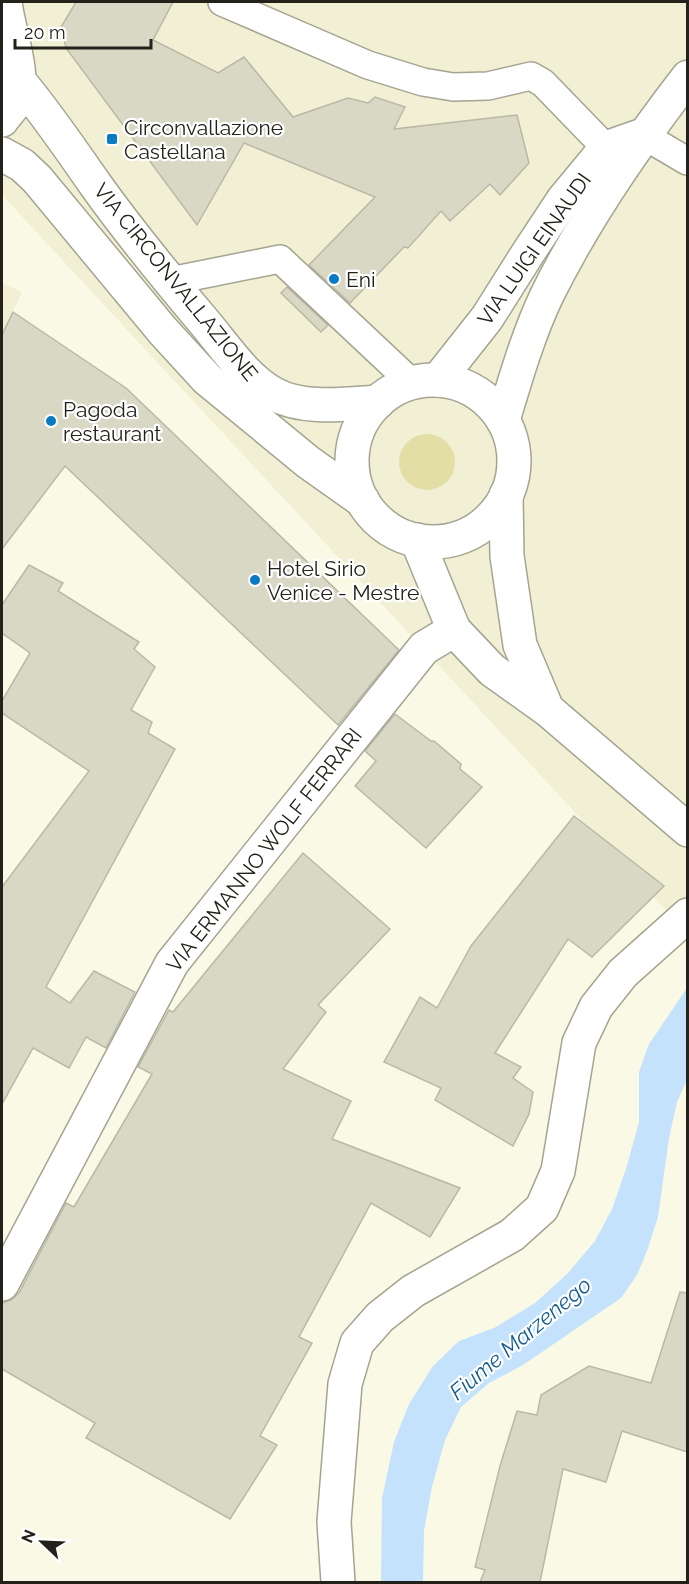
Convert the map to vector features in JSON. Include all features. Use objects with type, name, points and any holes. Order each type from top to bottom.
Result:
[{"type":"street","points":[[2,120],[16,102],[20,82],[5,2]]},
{"type":"street","name":"VIA LUIGI EINAUDI","points":[[503,420],[524,351],[547,295],[579,238],[643,135],[687,76]]},
{"type":"street","name":"VIA CIRCONVALLAZIONE","points":[[20,82],[40,105],[96,186],[170,281],[243,369],[254,379],[276,395],[286,399],[320,404],[378,402]]},
{"type":"street","points":[[606,148],[643,135]]},
{"type":"street","name":"VIA LUIGI EINAUDI","points":[[425,381],[487,318],[563,200],[606,148]]},
{"type":"street","name":"VIA CIRCONVALLAZIONE","points":[[2,154],[22,165],[37,179],[163,331],[207,379],[308,462],[363,501]]},
{"type":"street","points":[[425,381],[464,386],[495,409],[503,420],[508,431],[513,457],[511,482],[506,495],[491,517],[470,533],[444,541],[417,540],[391,531],[370,512],[363,501],[353,476],[353,449],[361,423],[378,402],[394,390],[425,381]]},
{"type":"street","points":[[506,495],[507,556],[520,645],[548,710]]},
{"type":"street","points":[[417,540],[454,630],[492,669],[548,710],[687,830]]},
{"type":"street","name":"VIA ERMANNO WOLF FERRARI","points":[[2,1284],[172,963],[424,648],[454,630]]},
{"type":"street","points":[[338,1582],[334,1522],[345,1384],[357,1343],[380,1317],[414,1291],[512,1235],[542,1208],[558,1171],[579,1043],[596,1007],[623,973],[687,915]]},
{"type":"lane","points":[[222,2],[368,65],[423,82],[453,87],[488,86],[531,76],[543,83],[606,148]]},
{"type":"lane","points":[[643,135],[687,161]]},
{"type":"lane","points":[[170,281],[280,259],[425,381]]},
{"type":"shaded area","points":[[2,2],[687,2],[687,933],[2,195]]},
{"type":"shaded area","points":[[2,283],[22,292],[2,335]]},
{"type":"shaded area","points":[[427,434],[438,436],[447,442],[453,451],[455,462],[453,473],[447,482],[438,488],[427,490],[416,488],[407,482],[401,473],[399,462],[401,451],[407,442],[416,436]]},
{"type":"water","name":"Fiume Marzenego","points":[[687,988],[687,1080],[677,1102],[669,1138],[658,1217],[637,1275],[621,1298],[523,1365],[489,1383],[461,1407],[445,1440],[432,1487],[424,1531],[423,1582],[381,1582],[382,1498],[394,1442],[409,1404],[433,1366],[459,1341],[494,1328],[535,1303],[568,1273],[595,1241],[612,1209],[639,1122],[639,1072],[649,1044]]},
{"type":"building","points":[[76,2],[173,2],[153,40],[218,73],[244,57],[293,117],[348,98],[368,103],[375,97],[405,107],[394,129],[517,115],[529,163],[500,195],[490,184],[450,221],[441,211],[408,248],[404,247],[350,303],[309,265],[375,197],[244,143],[197,225],[66,48],[61,27]]},
{"type":"building","points":[[287,287],[328,325],[321,332],[281,293]]},
{"type":"building","name":"Hotel Sirio Venice - Mestre","points":[[13,312],[126,388],[399,650],[338,725],[65,466],[2,549],[2,335]]},
{"type":"building","points":[[29,565],[63,583],[58,591],[139,642],[134,649],[155,667],[131,710],[152,722],[148,733],[175,749],[46,987],[70,1003],[94,971],[135,992],[106,1048],[86,1037],[69,1068],[33,1048],[2,1104],[2,887],[89,771],[2,713],[2,701],[30,653],[2,633],[2,605]]},
{"type":"building","points":[[395,714],[434,741],[461,764],[460,769],[482,787],[426,848],[355,786],[376,761],[365,751]]},
{"type":"building","points":[[574,816],[664,886],[592,957],[568,939],[495,1053],[521,1067],[513,1078],[533,1092],[529,1114],[513,1146],[435,1100],[441,1088],[384,1062],[420,997],[437,1008],[471,946]]},
{"type":"building","points":[[303,853],[390,929],[318,1005],[326,1012],[283,1069],[351,1101],[332,1139],[460,1188],[430,1237],[371,1203],[299,1337],[312,1343],[260,1436],[277,1445],[230,1519],[86,1438],[95,1423],[2,1369],[2,1303],[11,1300],[19,1293],[66,1203],[74,1207],[152,1074],[138,1067],[169,1010],[173,1012]]},
{"type":"building","points":[[680,1292],[687,1293],[687,1452],[622,1431],[606,1482],[563,1469],[540,1582],[480,1582],[485,1570],[475,1567],[500,1466],[517,1411],[537,1415],[541,1395],[589,1366],[651,1383]]},
{"type":"place","name":"Circonvallazione Castellana","points":[[112,139]]},
{"type":"place","name":"Eni","points":[[334,279]]},
{"type":"place","name":"Pagoda restaurant","points":[[51,421]]},
{"type":"place","name":"Hotel Sirio Venice - Mestre","points":[[255,580]]}]
